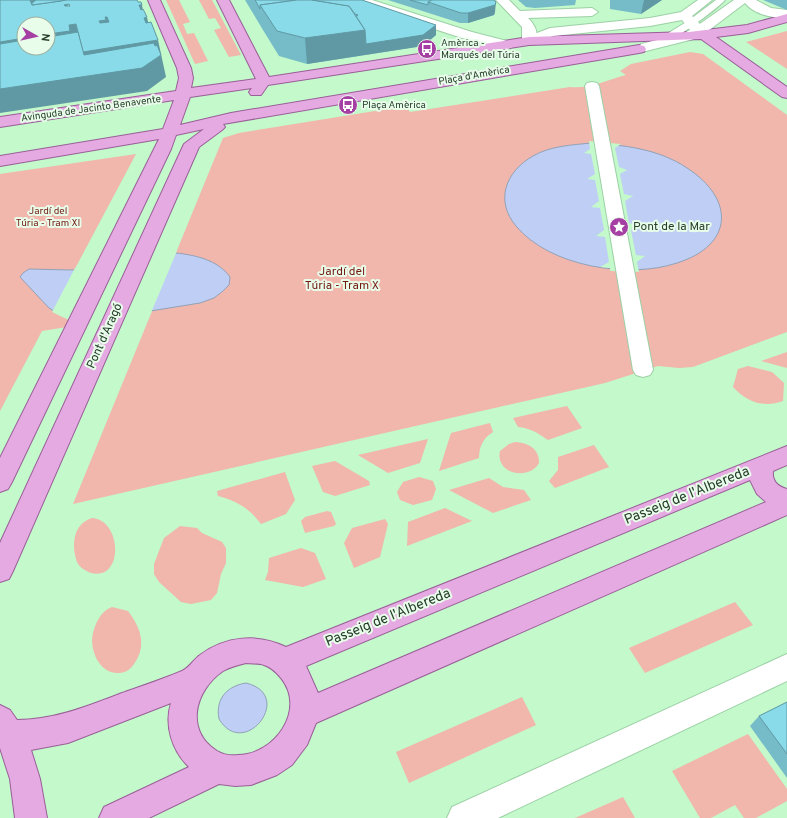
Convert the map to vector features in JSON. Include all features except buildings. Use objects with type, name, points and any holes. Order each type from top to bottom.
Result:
[{"type":"main road","points":[[0,482],[166,141],[183,95],[186,78],[184,68],[154,0]]},
{"type":"main road","points":[[223,0],[264,81]]},
{"type":"main road","points":[[183,95],[264,81],[529,41],[669,37],[693,28],[748,29],[787,18]]},
{"type":"main road","points":[[529,41],[526,50],[531,58],[542,62],[559,63],[576,57],[579,39],[590,27]]},
{"type":"main road","points":[[693,28],[787,94]]},
{"type":"main road","name":"Plaça d'Amèrica","points":[[166,141],[231,118],[646,47],[696,41],[721,48]]},
{"type":"main road","name":"Plaça d'Amèrica","points":[[231,118],[252,99],[264,81]]},
{"type":"main road","name":"Avinguda de Jacinto Benavente","points":[[0,122],[183,95]]},
{"type":"main road","name":"Pont d'Aragó","points":[[0,571],[192,144],[231,118]]},
{"type":"main road","points":[[0,161],[166,141]]},
{"type":"main road","name":"Passeig de l'Albereda","points":[[285,661],[787,455]]},
{"type":"main road","name":"Passeig de l'Albereda","points":[[764,464],[760,472],[760,480],[766,489],[787,499]]},
{"type":"main road","points":[[305,713],[787,504]]},
{"type":"main road","points":[[254,650],[270,653],[285,661],[295,671],[302,683],[305,698],[305,713],[296,736],[288,747],[273,760],[256,769],[237,772],[218,769],[202,761],[190,748],[183,732],[182,714],[186,697],[194,680],[206,667],[221,657],[237,651],[254,650]]},
{"type":"main road","points":[[5,727],[42,734],[68,728],[194,680]]},
{"type":"main road","points":[[5,727],[28,788],[31,818]]},
{"type":"main road","points":[[115,818],[218,769]]},
{"type":"street","points":[[359,0],[467,35],[506,45]]},
{"type":"street","points":[[502,0],[528,26],[530,32],[529,41],[550,32],[650,22],[693,28]]},
{"type":"street","points":[[693,28],[706,0]]},
{"type":"street","points":[[646,47],[693,28],[742,0]]},
{"type":"street","points":[[749,0],[762,9],[781,15],[787,14]]},
{"type":"street","points":[[518,15],[592,6],[590,27]]},
{"type":"street","points":[[592,86],[643,370]]},
{"type":"street","points":[[463,818],[787,667]]},
{"type":"lane","points":[[693,28],[721,0]]},
{"type":"lane","points":[[646,47],[669,37]]},
{"type":"green space","points":[[166,0],[179,0],[190,22],[183,24],[187,34],[194,33],[208,61],[195,64]]},
{"type":"green space","points":[[199,0],[212,0],[241,55],[229,57],[214,30],[221,28],[215,18],[209,19]]},
{"type":"green space","points":[[787,31],[787,69],[746,42]]},
{"type":"green space","name":"Jardí del Túria - Tram X","points":[[690,52],[703,54],[787,115],[787,332],[693,367],[679,368],[658,366],[605,383],[73,504],[223,138],[239,133],[406,106],[410,112],[570,87],[585,87],[626,75],[620,71],[631,64]]},
{"type":"green space","name":"Jardí del Túria - Tram XI","points":[[136,154],[53,310],[92,323],[42,331],[0,411],[0,174]]},
{"type":"green space","points":[[787,352],[787,368],[761,361]]},
{"type":"green space","points":[[748,366],[772,372],[784,383],[783,401],[762,404],[750,400],[733,387],[738,369]]},
{"type":"green space","points":[[567,406],[582,428],[548,440],[534,431],[518,427],[513,418]]},
{"type":"green space","points":[[490,423],[493,432],[482,443],[479,458],[439,471],[451,433]]},
{"type":"green space","points":[[428,439],[420,463],[388,473],[358,455]]},
{"type":"green space","points":[[515,442],[528,445],[535,450],[539,458],[539,463],[534,469],[521,473],[508,470],[503,465],[500,459],[500,451],[509,444]]},
{"type":"green space","points":[[594,445],[609,467],[555,488],[549,481],[558,470],[558,457]]},
{"type":"green space","points":[[335,461],[369,481],[370,485],[335,496],[323,492],[312,466]]},
{"type":"green space","points":[[285,472],[295,500],[286,514],[261,524],[247,509],[231,500],[218,496],[217,491]]},
{"type":"green space","points":[[419,477],[433,481],[436,489],[432,500],[413,505],[400,500],[397,492],[403,482]]},
{"type":"green space","points":[[489,478],[503,487],[524,490],[531,500],[493,513],[449,490]]},
{"type":"green space","points":[[445,508],[472,521],[407,546],[408,522]]},
{"type":"green space","points":[[327,511],[331,512],[336,524],[334,526],[305,533],[301,521],[305,517]]},
{"type":"green space","points":[[92,518],[102,521],[114,538],[114,560],[109,568],[102,573],[91,573],[83,569],[78,564],[75,555],[74,542],[77,530],[86,521]]},
{"type":"green space","points":[[385,519],[388,524],[380,557],[354,568],[344,543],[352,528]]},
{"type":"green space","points":[[180,526],[197,528],[202,533],[222,542],[226,548],[226,563],[221,574],[217,593],[211,600],[191,604],[181,602],[159,582],[154,574],[154,564],[164,538]]},
{"type":"green space","points":[[301,548],[315,553],[326,579],[303,587],[265,580],[268,572],[269,558]]},
{"type":"green space","points":[[735,602],[753,625],[645,673],[629,648]]},
{"type":"green space","points":[[112,607],[128,611],[133,617],[141,637],[138,657],[131,668],[121,673],[112,672],[101,665],[94,653],[92,639],[97,621],[105,611]]},
{"type":"green space","points":[[522,697],[536,725],[409,783],[396,752]]},
{"type":"green space","points":[[748,734],[787,789],[787,801],[756,818],[744,818],[735,805],[711,818],[700,818],[672,771]]},
{"type":"green space","points":[[623,797],[635,818],[575,818]]},
{"type":"water","points":[[591,143],[616,145],[653,152],[665,156],[687,168],[703,180],[714,193],[720,207],[721,220],[718,233],[709,245],[696,255],[677,263],[658,268],[636,270],[591,266],[569,260],[549,251],[531,240],[516,226],[506,207],[506,188],[510,179],[523,163],[533,156],[561,146]]},
{"type":"water","points":[[176,253],[191,255],[213,262],[230,277],[229,285],[214,298],[200,303],[138,313],[57,313],[49,308],[20,277],[29,269],[70,270],[127,268]]},
{"type":"water","points":[[246,683],[260,690],[266,700],[266,711],[261,721],[252,729],[241,733],[229,730],[219,719],[218,712],[221,700],[228,690]]},
{"type":"pier","points":[[589,141],[621,144],[615,148],[619,167],[627,170],[620,174],[624,194],[633,196],[625,201],[629,223],[638,225],[631,230],[636,255],[645,256],[637,262],[639,272],[610,271],[610,268],[600,267],[609,262],[605,237],[596,236],[604,230],[600,208],[591,207],[599,201],[595,180],[587,179],[595,174],[591,154],[584,153],[590,149]]},
{"type":"pier","points":[[177,251],[151,313],[92,325],[75,323],[52,312],[75,268],[134,265],[157,256]]},
{"type":"place","name":"Amèrica - Marqués del Túria","points":[[427,49]]},
{"type":"place","name":"Plaça Amèrica","points":[[348,105]]},
{"type":"place","name":"Pont de la Mar","points":[[619,227]]}]
